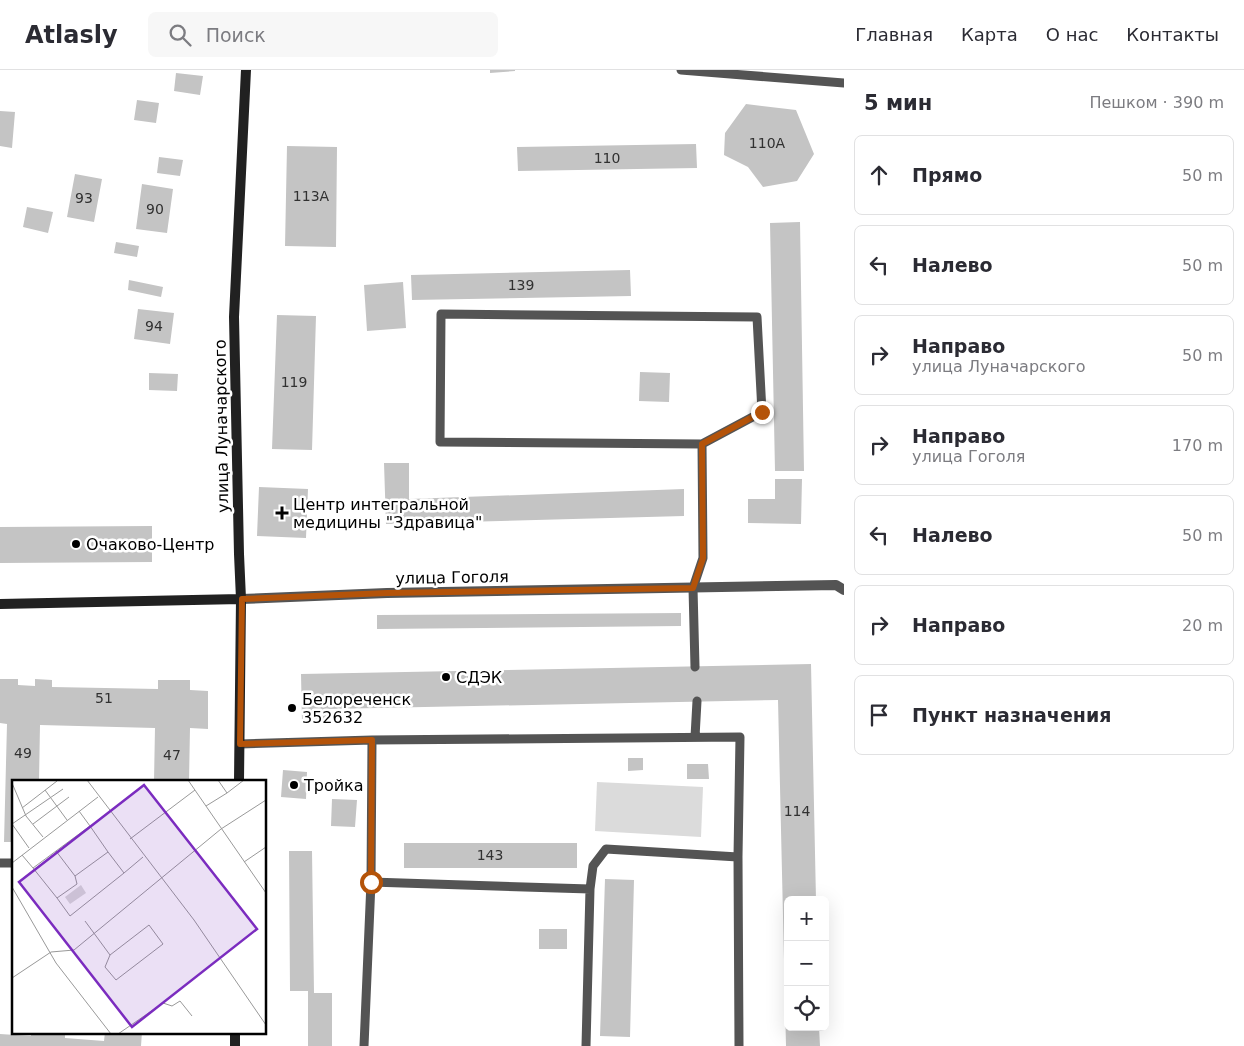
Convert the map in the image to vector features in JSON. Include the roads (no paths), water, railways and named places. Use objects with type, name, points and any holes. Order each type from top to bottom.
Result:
[{"type":"street","name":"улица Луначарского","points":[[239,780],[242,599],[239,554],[234,317],[246,70]]},
{"type":"street","name":"улица Гоголя","points":[[0,604],[242,599],[397,593],[836,585],[844,590]]},
{"type":"lane","points":[[681,70],[844,83]]},
{"type":"lane","points":[[441,314],[757,317],[762,412],[702,444],[440,442],[441,314]]},
{"type":"lane","points":[[695,667],[693,588],[703,558],[702,444]]},
{"type":"lane","points":[[695,737],[697,701]]},
{"type":"lane","points":[[240,744],[372,740],[740,737],[738,856],[740,1046]]},
{"type":"lane","points":[[364,1046],[371,882],[372,740]]},
{"type":"lane","points":[[586,1046],[592,866],[606,849],[738,856]]},
{"type":"lane","points":[[371,882],[590,889]]},
{"type":"place","name":"Центр интегральной медицины \"Здравица\"","points":[[282,513]]},
{"type":"place","name":"Очаково-Центр","points":[[76,544]]},
{"type":"place","name":"СДЭК","points":[[446,677]]},
{"type":"place","name":"Белореченск 352632","points":[[292,708]]},
{"type":"place","name":"Тройка","points":[[294,785]]}]
